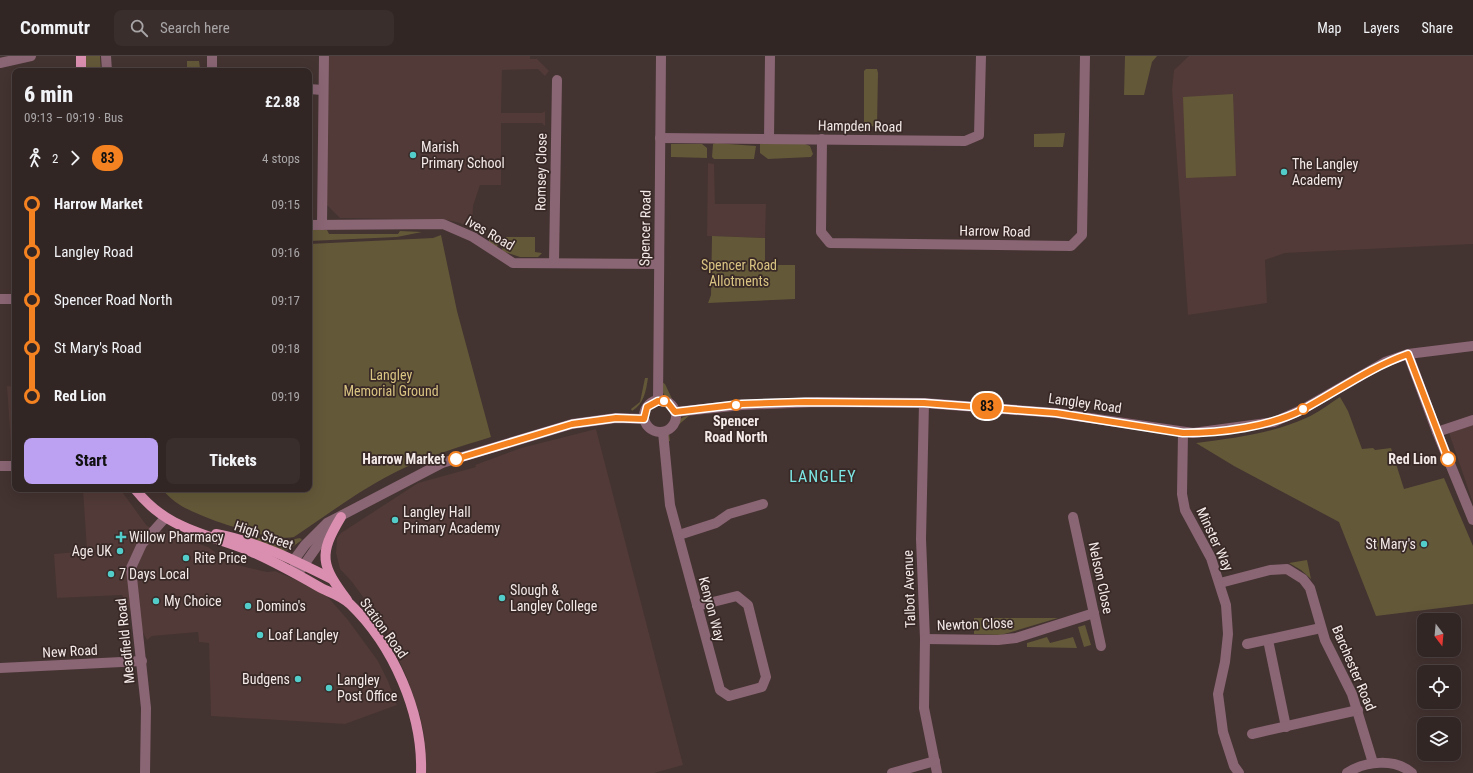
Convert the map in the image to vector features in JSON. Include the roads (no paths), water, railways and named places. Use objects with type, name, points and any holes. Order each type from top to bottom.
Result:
[{"type":"main road","points":[[81,56],[81,68]]},
{"type":"main road","name":"High Street","points":[[137,492],[148,505],[165,518],[189,529],[251,552],[297,574]]},
{"type":"main road","points":[[341,517],[332,532],[325,553],[325,560],[332,579],[349,603]]},
{"type":"main road","name":"High Street","points":[[189,529],[241,539],[294,560],[305,566]]},
{"type":"main road","points":[[305,566],[332,579]]},
{"type":"main road","name":"Station Road","points":[[297,574],[349,603],[375,634],[401,676],[416,720],[421,773]]},
{"type":"street","points":[[0,63],[31,56]]},
{"type":"street","points":[[106,56],[107,68]]},
{"type":"street","points":[[212,56],[212,68]]},
{"type":"street","points":[[322,225],[324,56]]},
{"type":"street","name":"Spencer Road","points":[[658,401],[661,56]]},
{"type":"street","points":[[769,139],[770,56]]},
{"type":"street","name":"Hampden Road","points":[[660,138],[965,141],[979,134],[980,56]]},
{"type":"street","name":"Harrow Road","points":[[822,139],[821,232],[830,243],[1071,246],[1082,235],[1085,56]]},
{"type":"street","name":"Romsey Close","points":[[554,263],[557,80]]},
{"type":"street","points":[[312,89],[323,90]]},
{"type":"street","name":"Ives Road","points":[[312,225],[443,224],[473,237],[513,263],[659,264]]},
{"type":"street","points":[[0,299],[12,299]]},
{"type":"street","name":"Langley Road","points":[[675,412],[742,404],[817,402],[924,403],[1056,413],[1183,433],[1274,422],[1303,409],[1385,362],[1408,354],[1473,346]]},
{"type":"street","points":[[1408,354],[1437,432],[1473,520]]},
{"type":"street","points":[[658,401],[668,403],[675,412],[676,417],[672,427],[663,432],[658,432],[649,428],[644,419],[647,407],[658,401]]},
{"type":"street","name":"Talbot Avenue","points":[[924,403],[921,539],[925,639],[924,708],[937,773]]},
{"type":"street","points":[[297,574],[294,560],[305,545],[327,523],[436,466],[572,424],[616,418],[644,419]]},
{"type":"street","points":[[1437,432],[1473,420]]},
{"type":"street","name":"Kenyon Way","points":[[663,432],[670,505],[679,535],[697,606],[720,690],[729,696],[762,687],[766,677],[748,605],[737,596],[697,606]]},
{"type":"street","name":"Minster Way","points":[[1183,433],[1182,494],[1185,510],[1211,558],[1220,582],[1226,605],[1228,634],[1225,662],[1218,694],[1223,732],[1234,766],[1239,773]]},
{"type":"street","points":[[0,466],[12,466]]},
{"type":"street","points":[[679,535],[716,523],[729,514],[763,504]]},
{"type":"street","points":[[297,574],[305,566],[330,527],[341,517]]},
{"type":"street","name":"Nelson Close","points":[[1073,517],[1102,646]]},
{"type":"street","name":"Meadfield Road","points":[[145,773],[146,708],[131,568],[142,544],[165,518]]},
{"type":"street","name":"Barchester Road","points":[[1220,582],[1270,570],[1287,569],[1302,579],[1310,588],[1325,640],[1352,694],[1358,710],[1373,763]]},
{"type":"street","name":"Newton Close","points":[[925,639],[998,640],[1016,638],[1094,613]]},
{"type":"street","points":[[1247,644],[1321,628]]},
{"type":"street","points":[[1268,640],[1286,726]]},
{"type":"street","name":"New Road","points":[[0,668],[142,661]]},
{"type":"street","points":[[1252,734],[1358,710]]},
{"type":"street","points":[[892,773],[935,761]]},
{"type":"street","points":[[1347,773],[1373,763],[1395,764],[1412,773]]},
{"type":"place","name":"Marish Primary School","points":[[413,155]]},
{"type":"place","name":"The Langley Academy","points":[[1284,172]]},
{"type":"place","name":"Spencer Road North","points":[[736,405]]},
{"type":"place","name":"Harrow Market","points":[[456,459]]},
{"type":"place","name":"Red Lion","points":[[1448,459]]},
{"type":"place","name":"Langley Hall Primary Academy","points":[[395,520]]},
{"type":"place","name":"Willow Pharmacy","points":[[121,537]]},
{"type":"place","name":"St Mary's","points":[[1424,544]]},
{"type":"place","name":"Age UK","points":[[120,551]]},
{"type":"place","name":"Rite Price","points":[[186,558]]},
{"type":"place","name":"7 Days Local","points":[[111,574]]},
{"type":"place","name":"Slough & Langley College","points":[[502,598]]},
{"type":"place","name":"My Choice","points":[[156,601]]},
{"type":"place","name":"Domino's","points":[[248,606]]},
{"type":"place","name":"Loaf Langley","points":[[260,635]]},
{"type":"place","name":"Budgens","points":[[298,679]]},
{"type":"place","name":"Langley Post Office","points":[[329,688]]},
{"type":"district","name":"LANGLEY","points":[[823,476]]},
{"type":"park label","name":"Spencer Road Allotments","points":[[739,274]]},
{"type":"park label","name":"Langley Memorial Ground","points":[[391,384]]}]
